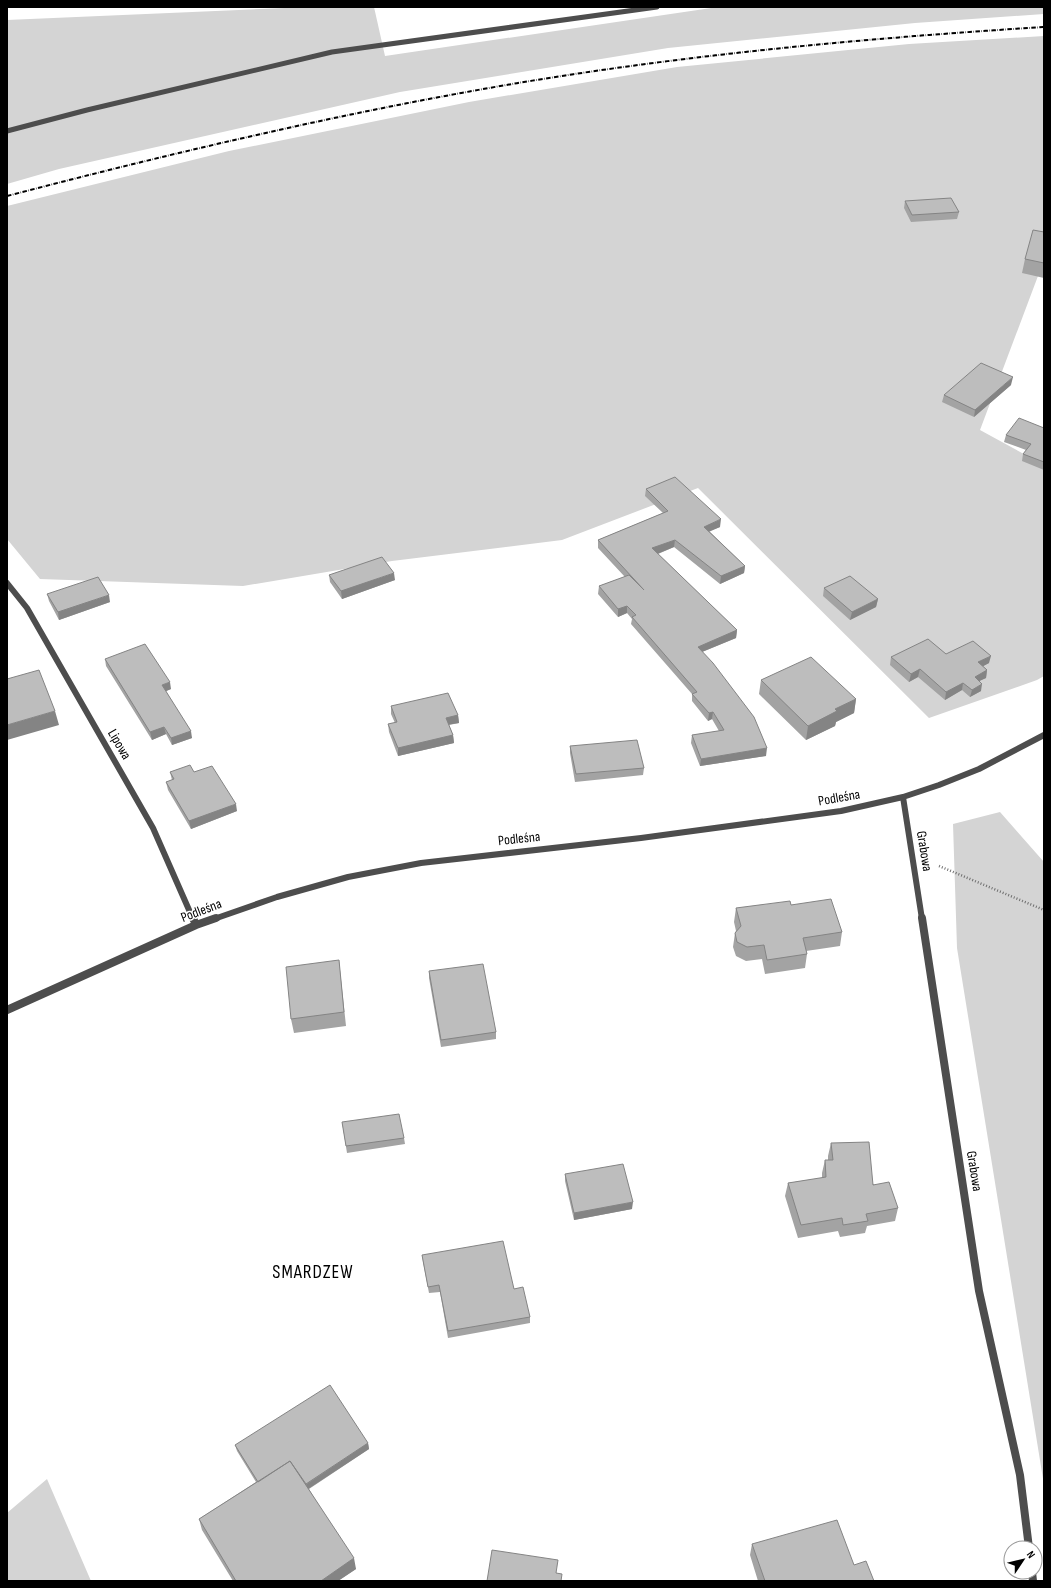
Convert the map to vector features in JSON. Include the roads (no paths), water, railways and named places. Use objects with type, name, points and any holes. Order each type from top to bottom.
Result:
[{"type":"street","points":[[7,131],[87,110],[332,52],[657,7]]},
{"type":"street","name":"Lipowa","points":[[7,583],[27,608],[153,828],[196,925]]},
{"type":"street","name":"Podleśna","points":[[7,1010],[196,925],[277,897],[348,877],[421,863],[772,821],[841,811],[903,797],[979,769],[1044,735]]},
{"type":"street","name":"Grabowa","points":[[903,797],[979,1291],[1020,1475],[1028,1540]]},
{"type":"railway","points":[[7,196],[261,134],[454,94],[518,83],[714,55],[912,36],[1044,27]]},
{"type":"district","name":"SMARDZEW","points":[[313,1271]]}]
